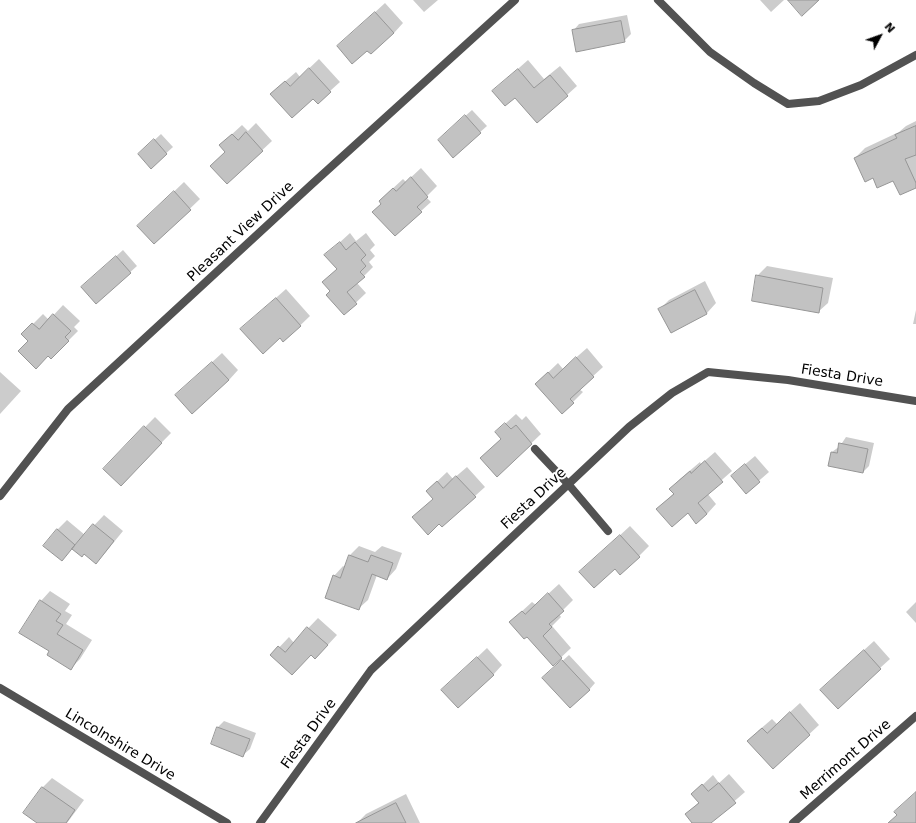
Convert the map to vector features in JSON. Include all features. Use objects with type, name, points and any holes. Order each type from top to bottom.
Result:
[{"type":"street","name":"Pleasant View Drive","points":[[0,496],[68,409],[311,184],[515,0]]},
{"type":"street","points":[[658,0],[710,52],[754,83],[788,104],[819,101],[861,85],[916,55]]},
{"type":"street","name":"Fiesta Drive","points":[[260,823],[371,670],[629,427],[672,393],[708,372],[788,380],[916,401]]},
{"type":"street","points":[[535,449],[568,484],[608,532]]},
{"type":"street","name":"Lincolnshire Drive","points":[[0,688],[227,823]]},
{"type":"street","name":"Merrimont Drive","points":[[793,823],[916,716]]},
{"type":"building","points":[[788,0],[819,0],[802,16]]},
{"type":"building","points":[[375,12],[394,33],[371,54],[367,51],[352,64],[337,46]]},
{"type":"building","points":[[621,21],[625,42],[576,52],[572,30]]},
{"type":"building","points":[[309,68],[331,92],[318,104],[313,99],[292,118],[270,94],[285,81],[290,86]]},
{"type":"building","points":[[518,69],[534,88],[550,75],[568,96],[537,123],[515,98],[505,106],[492,91]]},
{"type":"building","points":[[465,115],[481,133],[453,158],[438,140]]},
{"type":"building","points":[[916,126],[916,155],[905,159],[916,183],[916,188],[900,195],[893,181],[877,188],[873,178],[865,182],[854,158],[897,138],[895,135]]},
{"type":"building","points":[[246,132],[263,151],[227,184],[210,166],[225,152],[219,145],[232,134],[238,140]]},
{"type":"building","points":[[154,139],[167,154],[151,169],[138,154]]},
{"type":"building","points":[[411,177],[428,197],[417,207],[422,212],[395,236],[372,212],[381,204],[379,201],[393,188],[396,191]]},
{"type":"building","points":[[174,191],[191,210],[154,244],[137,226]]},
{"type":"building","points":[[340,242],[346,250],[355,242],[366,255],[361,260],[366,266],[360,272],[365,277],[347,292],[357,304],[344,315],[326,295],[330,291],[322,282],[337,269],[324,255]]},
{"type":"building","points":[[116,256],[131,273],[96,304],[81,287]]},
{"type":"building","points":[[756,275],[823,288],[819,313],[752,301]]},
{"type":"building","points":[[695,290],[707,314],[671,333],[658,309]]},
{"type":"building","points":[[276,298],[301,326],[283,342],[280,338],[263,354],[240,329]]},
{"type":"building","points":[[53,314],[71,331],[65,337],[69,341],[51,359],[48,356],[36,369],[18,351],[28,341],[21,334],[32,323],[39,329]]},
{"type":"building","points":[[576,357],[594,377],[570,399],[574,403],[562,414],[535,384],[548,372],[553,378]]},
{"type":"building","points":[[212,362],[229,380],[192,414],[175,395]]},
{"type":"building","points":[[505,423],[511,429],[516,425],[532,444],[497,477],[480,458],[501,439],[495,432]]},
{"type":"building","points":[[144,426],[162,443],[121,486],[103,469]]},
{"type":"building","points":[[839,443],[868,449],[863,473],[828,466],[831,452],[837,453]]},
{"type":"building","points":[[705,461],[723,482],[698,503],[707,514],[696,524],[688,513],[672,527],[656,509],[674,494],[669,489],[690,471],[691,473]]},
{"type":"building","points":[[745,464],[760,482],[746,494],[731,476]]},
{"type":"building","points":[[456,476],[476,497],[442,527],[439,524],[428,535],[412,517],[433,499],[426,491],[437,481],[443,488]]},
{"type":"building","points":[[93,524],[114,541],[96,564],[84,554],[82,557],[72,549]]},
{"type":"building","points":[[57,529],[75,545],[62,561],[43,546]]},
{"type":"building","points":[[620,535],[640,557],[620,575],[615,569],[594,588],[579,572]]},
{"type":"building","points":[[349,555],[368,562],[371,555],[393,563],[387,580],[372,574],[359,610],[325,598],[333,575],[340,578]]},
{"type":"building","points":[[548,593],[564,611],[549,624],[552,627],[543,636],[562,658],[553,666],[527,637],[524,639],[509,622],[522,611],[525,614]]},
{"type":"building","points":[[40,600],[61,614],[56,621],[63,625],[57,634],[83,650],[71,670],[47,655],[49,651],[19,633]]},
{"type":"building","points":[[307,627],[328,645],[315,659],[311,655],[292,675],[270,655],[278,646],[285,652]]},
{"type":"building","points":[[864,650],[881,669],[838,709],[820,690]]},
{"type":"building","points":[[477,657],[494,675],[458,708],[441,690]]},
{"type":"building","points":[[562,660],[590,690],[570,708],[542,678]]},
{"type":"building","points":[[790,712],[810,735],[773,769],[747,741],[762,728],[767,733]]},
{"type":"building","points":[[217,727],[250,739],[243,757],[211,744]]},
{"type":"building","points":[[719,783],[736,803],[711,823],[692,823],[685,814],[699,803],[691,794],[702,784],[708,791]]},
{"type":"building","points":[[42,787],[75,810],[66,823],[37,823],[23,813]]},
{"type":"building","points":[[916,792],[916,823],[888,823],[897,815],[894,812]]},
{"type":"building","points":[[396,803],[406,823],[356,823]]}]
